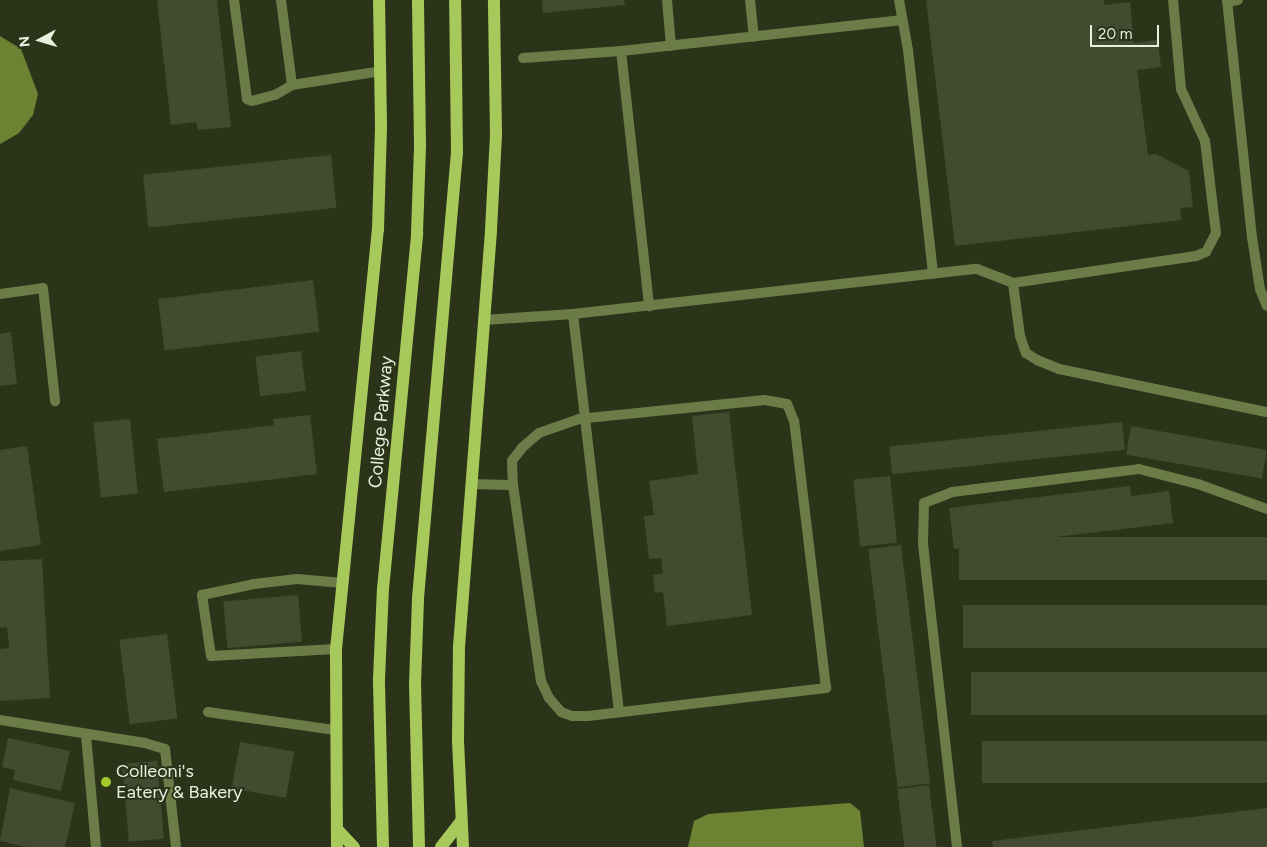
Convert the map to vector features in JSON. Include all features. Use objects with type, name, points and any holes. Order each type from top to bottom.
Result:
[{"type":"main road","points":[[337,847],[334,730],[336,649],[378,229],[381,71],[379,0]]},
{"type":"main road","name":"College Parkway","points":[[382,847],[379,679],[383,589],[417,233],[420,145],[418,0]]},
{"type":"main road","points":[[419,847],[415,685],[418,598],[457,153],[455,0]]},
{"type":"main road","points":[[463,847],[460,821],[459,647],[496,134],[494,0]]},
{"type":"main road","points":[[442,847],[460,821]]},
{"type":"main road","points":[[337,829],[354,847]]},
{"type":"street","points":[[234,0],[248,99],[252,101],[275,95],[292,84],[381,71]]},
{"type":"street","points":[[281,0],[292,84]]},
{"type":"street","points":[[668,0],[671,46]]},
{"type":"street","points":[[750,0],[754,37]]},
{"type":"street","points":[[899,0],[933,274]]},
{"type":"street","points":[[484,320],[573,314],[977,269],[1013,283],[1196,256],[1206,252],[1212,243],[1215,218],[1205,141],[1181,89],[1173,0]]},
{"type":"street","points":[[1231,1],[1252,237],[1260,290],[1267,306]]},
{"type":"street","points":[[523,58],[671,46],[902,20]]},
{"type":"street","points":[[621,51],[649,306]]},
{"type":"street","points":[[1013,283],[1020,336],[1026,353],[1037,360],[1059,369],[1267,412]]},
{"type":"street","points":[[0,294],[43,288],[55,401]]},
{"type":"street","points":[[573,314],[619,712]]},
{"type":"street","points":[[765,400],[787,404],[794,421],[826,688],[619,712],[572,716],[561,712],[549,698],[541,681],[512,485],[512,461],[522,448],[539,433],[584,419],[765,400]]},
{"type":"street","points":[[957,847],[923,543],[924,504],[952,492],[1140,469],[1198,484],[1267,509]]},
{"type":"street","points":[[471,484],[512,485]]},
{"type":"street","points":[[336,649],[211,656],[202,595],[254,584],[297,579],[342,583]]},
{"type":"street","points":[[208,712],[334,730]]},
{"type":"street","points":[[0,720],[114,740],[145,743],[166,749],[176,847]]},
{"type":"street","points":[[86,735],[96,847]]},
{"type":"shaded area","points":[[0,36],[21,49],[38,94],[33,115],[19,133],[0,144]]},
{"type":"shaded area","points":[[850,803],[860,811],[864,847],[688,847],[694,821],[708,814]]},
{"type":"building","points":[[157,0],[217,0],[231,127],[198,130],[196,122],[171,125]]},
{"type":"building","points":[[542,0],[624,0],[625,5],[543,13]]},
{"type":"building","points":[[926,0],[1104,0],[1104,5],[1130,2],[1134,43],[1158,40],[1161,67],[1137,70],[1148,155],[1156,154],[1189,171],[1193,207],[1180,208],[1181,220],[955,246]]},
{"type":"building","points":[[331,155],[337,208],[149,227],[143,175]]},
{"type":"building","points":[[313,280],[319,332],[165,351],[158,299]]},
{"type":"building","points":[[11,332],[17,384],[0,386],[0,334]]},
{"type":"building","points":[[301,351],[306,391],[260,396],[255,357]]},
{"type":"building","points":[[729,412],[752,615],[667,626],[663,592],[655,593],[653,575],[663,573],[661,558],[649,559],[644,516],[654,515],[649,481],[698,474],[692,416]]},
{"type":"building","points":[[310,415],[317,474],[164,492],[157,439],[274,425],[273,419]]},
{"type":"building","points":[[130,419],[138,494],[101,497],[93,423]]},
{"type":"building","points":[[1122,422],[1125,450],[892,474],[889,446]]},
{"type":"building","points":[[1131,426],[1267,450],[1262,479],[1126,455]]},
{"type":"building","points":[[27,446],[41,545],[0,551],[0,450]]},
{"type":"building","points":[[890,476],[897,543],[860,547],[853,480]]},
{"type":"building","points":[[1130,486],[1131,496],[1169,491],[1173,523],[954,549],[949,508]]},
{"type":"building","points":[[959,537],[1267,537],[1267,580],[959,580]]},
{"type":"building","points":[[901,545],[930,783],[897,787],[868,549]]},
{"type":"building","points":[[42,559],[50,698],[0,701],[0,649],[9,648],[7,627],[0,628],[0,561]]},
{"type":"building","points":[[298,595],[302,642],[227,648],[223,602]]},
{"type":"building","points":[[963,605],[1267,605],[1267,648],[963,648]]},
{"type":"building","points":[[167,634],[177,718],[130,724],[119,640]]},
{"type":"building","points":[[971,672],[1267,672],[1267,715],[971,715]]},
{"type":"building","points":[[8,738],[70,751],[61,791],[13,780],[15,770],[2,767]]},
{"type":"building","points":[[982,741],[1267,741],[1267,783],[982,783]]},
{"type":"building","points":[[240,742],[294,752],[286,798],[232,788]]},
{"type":"building","points":[[157,761],[164,839],[129,842],[122,764]]},
{"type":"building","points":[[929,785],[937,847],[904,847],[897,789]]},
{"type":"building","points":[[10,788],[75,803],[65,847],[27,847],[0,841]]},
{"type":"building","points":[[1267,808],[1267,847],[993,847],[992,841]]},
{"type":"place","name":"Colleoni's Eatery & Bakery","points":[[106,782]]}]
